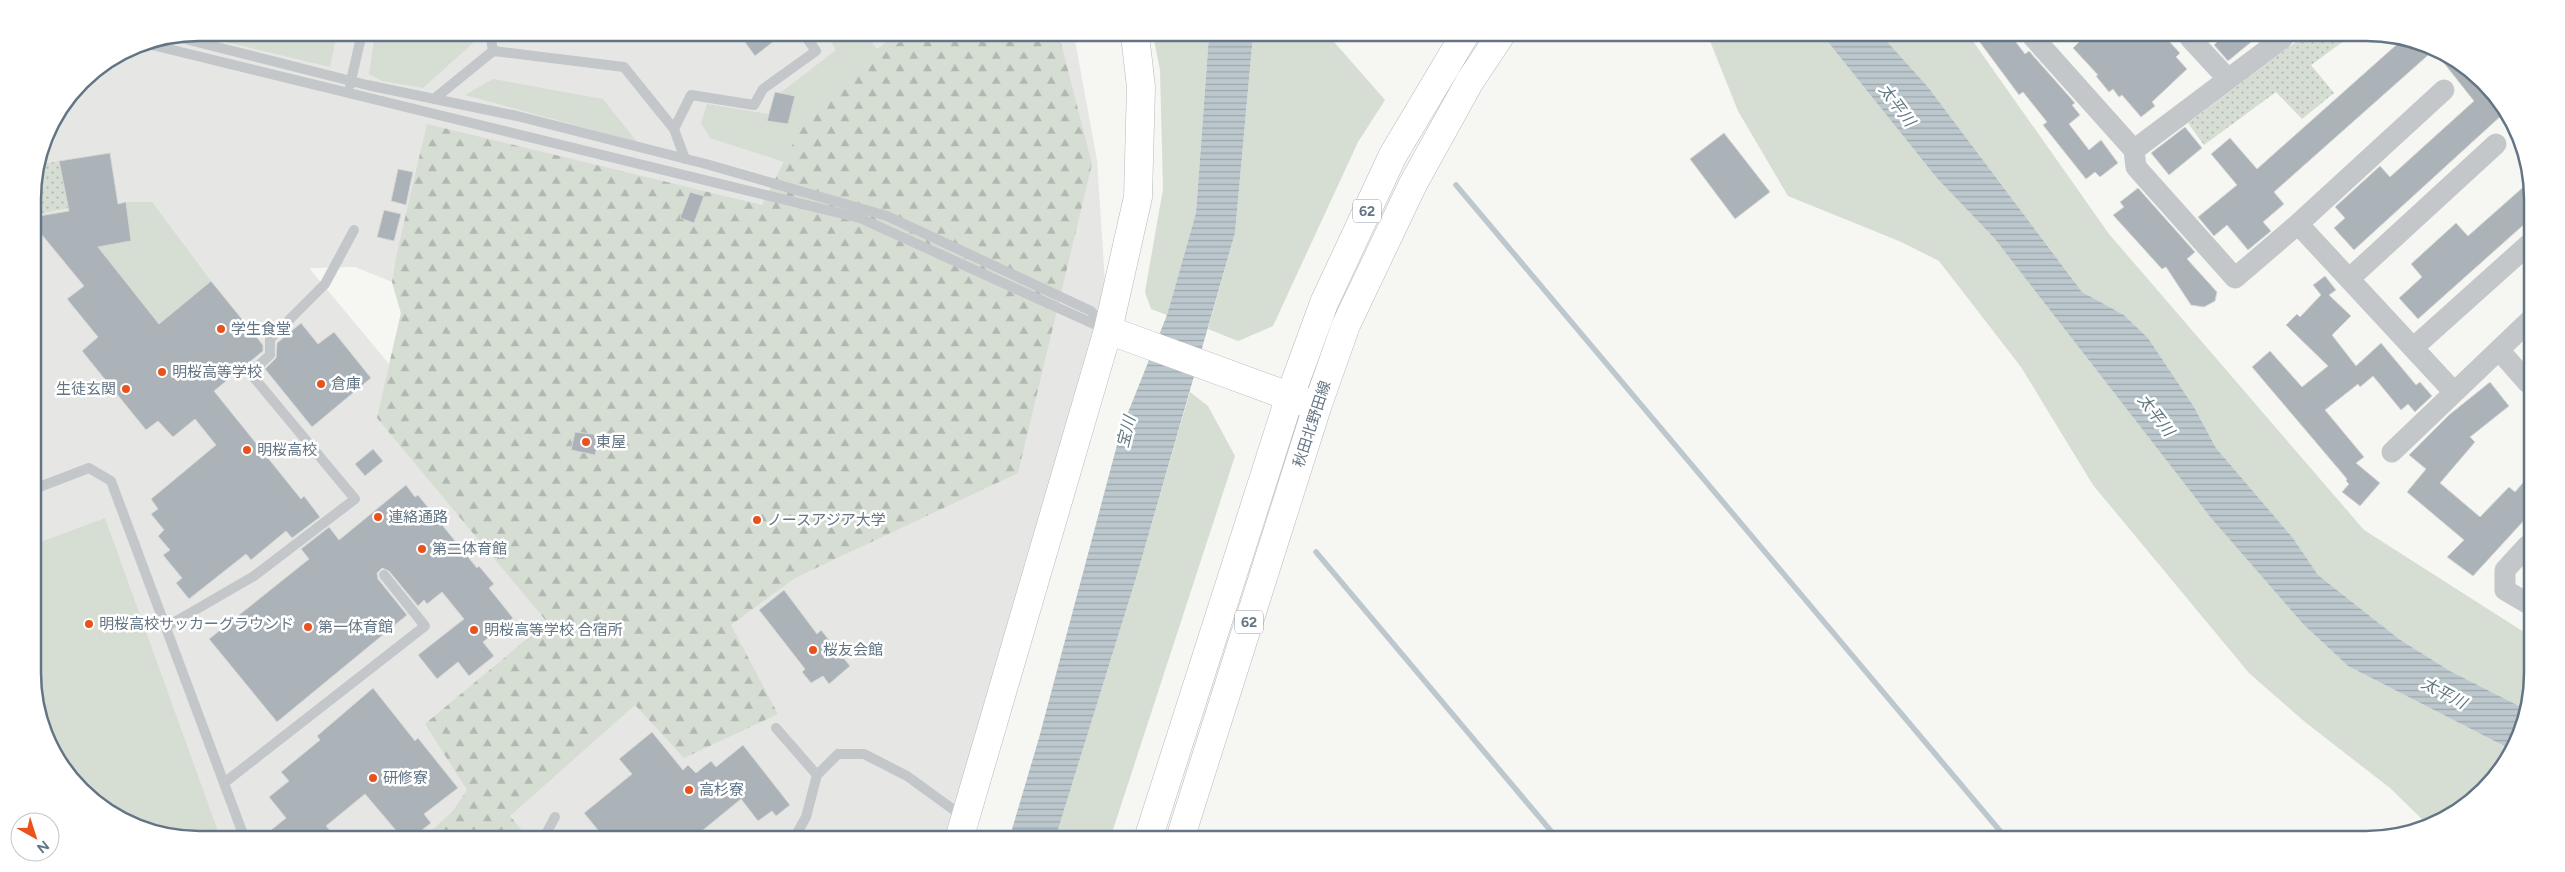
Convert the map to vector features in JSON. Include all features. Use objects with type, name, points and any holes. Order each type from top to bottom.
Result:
[{"type":"main road","points":[[963,827],[1108,330],[1138,197],[1141,87],[1135,41]]},
{"type":"main road","name":"秋田北野田線","points":[[1151,831],[1290,396],[1324,303],[1394,155],[1461,41]]},
{"type":"main road","name":"秋田北野田線","points":[[1183,831],[1317,407],[1346,325],[1413,184],[1470,81],[1497,41]]},
{"type":"main road","points":[[1108,330],[1317,407]]},
{"type":"street","points":[[2038,41],[2134,150],[2136,167],[2236,278],[2298,224],[2444,90]]},
{"type":"street","points":[[2193,41],[2228,79]]},
{"type":"street","points":[[2134,150],[2279,41]]},
{"type":"street","points":[[2349,279],[2496,144]]},
{"type":"street","points":[[2298,224],[2453,392]]},
{"type":"street","points":[[2413,348],[2524,248]]},
{"type":"street","points":[[2392,452],[2524,326]]},
{"type":"street","points":[[2499,350],[2524,379]]},
{"type":"street","points":[[2524,549],[2505,570],[2505,590],[2524,601]]},
{"type":"lane","points":[[195,41],[351,81],[517,116],[684,159],[887,216],[1091,311],[1108,330]]},
{"type":"lane","points":[[348,92],[360,41]]},
{"type":"lane","points":[[491,41],[493,51]]},
{"type":"lane","points":[[674,129],[691,95],[754,106],[763,89],[816,50],[809,41]]},
{"type":"lane","points":[[159,47],[860,218],[1108,330]]},
{"type":"lane","points":[[434,99],[493,51],[624,67],[674,129],[684,159]]},
{"type":"lane","points":[[166,627],[254,576],[355,500],[250,373],[270,355],[270,339],[325,284],[354,230]]},
{"type":"lane","points":[[41,486],[89,468],[111,481],[243,831]]},
{"type":"lane","points":[[224,783],[426,626],[384,575]]},
{"type":"lane","points":[[776,728],[817,775]]},
{"type":"lane","points":[[798,831],[806,817],[817,775],[838,754],[864,754],[907,776],[963,827]]},
{"type":"lane","points":[[549,831],[555,817]]},
{"type":"shaded area","name":"ノースアジア大学","points":[[199,41],[1075,41],[1097,160],[1108,330],[962,831],[199,831],[179,829],[139,819],[120,810],[95,792],[68,761],[50,724],[44,704],[41,673],[43,179],[53,139],[62,120],[74,103],[95,80],[120,62],[139,53],[168,44]],"holes":[[[355,267],[392,282],[401,313],[389,364],[309,268]]]},
{"type":"green space","points":[[222,41],[335,41],[330,67]]},
{"type":"green space","points":[[374,41],[475,41],[423,88],[382,81],[369,74]]},
{"type":"green space","points":[[830,41],[871,41],[877,49],[888,41],[901,41],[813,104],[784,162],[710,138],[701,123],[707,104],[769,114],[768,121],[788,124],[795,96],[780,93],[836,50]]},
{"type":"green space","points":[[901,41],[1061,41],[1092,164],[1018,473],[795,578],[731,625],[778,714],[684,758],[635,705],[510,816],[523,831],[431,831],[452,812],[467,790],[425,724],[547,622],[377,418],[401,313],[392,282],[397,252],[427,124],[762,205],[813,104]]},
{"type":"green space","points":[[1154,41],[1209,41],[1196,213],[1167,315],[1151,309],[1145,292],[1163,189],[1160,70]]},
{"type":"green space","points":[[1252,41],[1333,41],[1385,100],[1358,142],[1273,326],[1238,341],[1208,329],[1235,233]]},
{"type":"green space","points":[[1710,41],[1827,41],[1937,177],[1995,239],[2304,625],[2348,666],[2505,746],[2485,777],[2470,792],[2445,810],[2423,820],[2390,788],[2305,722],[2249,673],[2093,485],[2021,367],[1939,261],[1899,241],[1788,196],[1738,111]]},
{"type":"green space","points":[[1887,41],[1973,41],[2109,234],[2364,530],[2524,632],[2524,673],[2519,706],[2450,671],[2399,639],[2318,575],[2293,538],[2216,448],[2194,407],[2148,338],[2124,315],[2082,292],[1928,87]]},
{"type":"green space","points":[[2297,41],[2344,41],[2311,65],[2334,93],[2302,119],[2276,92],[2204,145],[2188,123]]},
{"type":"green space","points":[[493,79],[603,99],[637,142],[465,95]]},
{"type":"green space","points":[[59,161],[69,208],[42,213],[42,189],[46,163]]},
{"type":"green space","points":[[126,202],[152,202],[211,281],[176,310],[204,379],[110,263],[90,248],[131,241]]},
{"type":"green space","points":[[1190,392],[1208,406],[1235,456],[1113,831],[1058,831],[1137,575]]},
{"type":"green space","name":"明桜高校サッカーグラウンド","points":[[105,518],[218,831],[179,829],[139,819],[120,810],[95,792],[68,761],[50,724],[44,704],[41,673],[41,542]]},
{"type":"water","name":"宝川","points":[[1209,41],[1252,41],[1235,233],[1137,575],[1058,831],[1012,831],[1039,738],[1121,430],[1167,315],[1196,213]]},
{"type":"water","name":"太平川","points":[[1827,41],[1887,41],[1928,87],[2082,292],[2124,315],[2148,338],[2194,407],[2216,448],[2293,538],[2318,575],[2399,639],[2450,671],[2519,706],[2515,724],[2505,746],[2348,666],[2304,625],[2212,519],[1995,239],[1937,178]]},
{"type":"building","points":[[744,41],[774,41],[755,56]]},
{"type":"building","points":[[1979,41],[2015,41],[2025,54],[2029,51],[2075,103],[2072,105],[2080,115],[2069,124],[2089,150],[2101,140],[2118,163],[2100,177],[2095,172],[2086,179],[2043,125],[2047,122],[2023,92],[2019,95]]},
{"type":"building","points":[[2080,41],[2169,41],[2180,53],[2176,57],[2187,69],[2152,102],[2155,106],[2141,117],[2122,95],[2119,97],[2113,89],[2109,92],[2096,76],[2098,75],[2073,48]]},
{"type":"building","points":[[2218,41],[2252,41],[2228,61],[2214,45]]},
{"type":"building","points":[[2396,45],[2429,54],[2274,192],[2284,204],[2263,222],[2271,231],[2248,250],[2227,225],[2214,236],[2198,217],[2237,185],[2211,154],[2230,138],[2257,169]]},
{"type":"building","points":[[2442,61],[2478,87],[2500,117],[2354,250],[2334,228],[2345,218],[2335,207],[2380,166],[2390,177],[2474,101]]},
{"type":"building","points":[[775,92],[795,96],[788,124],[767,121]]},
{"type":"building","points":[[2185,127],[2202,148],[2169,175],[2151,153]]},
{"type":"building","points":[[1724,133],[1770,192],[1735,219],[1690,159]]},
{"type":"building","points":[[110,153],[118,204],[126,202],[131,241],[98,247],[159,324],[211,281],[263,345],[263,351],[214,391],[301,499],[304,496],[320,517],[292,538],[286,531],[251,560],[246,554],[189,599],[176,583],[182,578],[163,555],[170,550],[158,536],[164,530],[151,514],[158,509],[151,499],[216,445],[195,419],[173,437],[158,421],[146,430],[82,351],[98,337],[67,299],[84,286],[42,235],[42,216],[69,211],[59,161]]},
{"type":"building","points":[[398,169],[413,172],[406,205],[391,201]]},
{"type":"building","points":[[2523,187],[2524,224],[2418,319],[2399,298],[2422,277],[2411,264],[2456,223],[2468,236]]},
{"type":"building","points":[[2138,188],[2195,252],[2187,259],[2217,292],[2215,301],[2204,307],[2191,305],[2166,267],[2162,269],[2113,215],[2124,207],[2120,202]]},
{"type":"building","points":[[690,192],[704,196],[694,223],[680,218]]},
{"type":"building","points":[[384,210],[401,214],[394,241],[377,237]]},
{"type":"building","points":[[2325,276],[2336,290],[2329,295],[2351,316],[2332,335],[2356,366],[2381,343],[2416,385],[2420,382],[2432,396],[2415,412],[2408,404],[2401,410],[2373,376],[2360,387],[2358,384],[2325,410],[2364,457],[2356,463],[2380,483],[2360,506],[2342,492],[2349,484],[2346,481],[2347,479],[2252,367],[2270,351],[2302,387],[2328,366],[2286,325],[2297,314],[2300,317],[2321,295],[2313,285]]},
{"type":"building","name":"倉庫","points":[[301,323],[318,344],[334,332],[371,378],[312,427],[265,369],[276,358],[277,343]]},
{"type":"building","points":[[2490,382],[2509,406],[2470,437],[2475,442],[2440,483],[2480,517],[2509,487],[2515,492],[2524,482],[2524,520],[2473,576],[2447,557],[2464,540],[2407,492],[2426,469],[2409,455],[2449,415]]},
{"type":"building","name":"東屋","points":[[575,432],[601,435],[595,455],[571,450]]},
{"type":"building","points":[[373,449],[383,461],[365,476],[355,464]]},
{"type":"building","points":[[406,485],[415,497],[418,495],[477,568],[479,566],[494,584],[489,588],[513,618],[483,642],[494,656],[469,676],[458,662],[437,679],[418,655],[464,619],[442,592],[427,604],[424,600],[418,606],[389,571],[382,568],[377,573],[378,579],[407,615],[277,722],[209,639],[309,559],[301,549],[329,527],[339,540]]},
{"type":"building","name":"桜友会館","points":[[784,590],[817,634],[821,630],[850,666],[829,684],[823,676],[811,683],[802,672],[805,669],[759,610]]},
{"type":"building","points":[[373,688],[415,741],[418,738],[458,788],[424,814],[431,823],[421,831],[396,831],[365,794],[326,826],[330,831],[270,831],[286,818],[269,797],[289,781],[281,772],[320,740],[317,736]]},
{"type":"building","name":"高杉寮","points":[[652,732],[683,770],[688,765],[696,773],[711,761],[716,767],[743,745],[790,805],[776,816],[772,811],[758,821],[741,799],[702,831],[599,831],[584,813],[632,774],[619,759]]},
{"type":"waterway","points":[[1456,185],[1999,830]]},
{"type":"waterway","points":[[1316,552],[1550,830]]},
{"type":"place","name":"学生食堂","points":[[221,329]]},
{"type":"place","name":"明桜高等学校","points":[[162,372]]},
{"type":"place","name":"倉庫","points":[[321,384]]},
{"type":"place","name":"生徒玄関","points":[[126,389]]},
{"type":"place","name":"東屋","points":[[586,442]]},
{"type":"place","name":"明桜高校","points":[[247,450]]},
{"type":"place","name":"連絡通路","points":[[378,517]]},
{"type":"place","name":"ノースアジア大学","points":[[757,520]]},
{"type":"place","name":"第二体育館","points":[[422,549]]},
{"type":"place","name":"明桜高校サッカーグラウンド","points":[[89,624]]},
{"type":"place","name":"第一体育館","points":[[308,627]]},
{"type":"place","name":"明桜高等学校 合宿所","points":[[474,630]]},
{"type":"place","name":"桜友会館","points":[[813,650]]},
{"type":"place","name":"研修寮","points":[[373,778]]},
{"type":"place","name":"高杉寮","points":[[689,790]]}]
